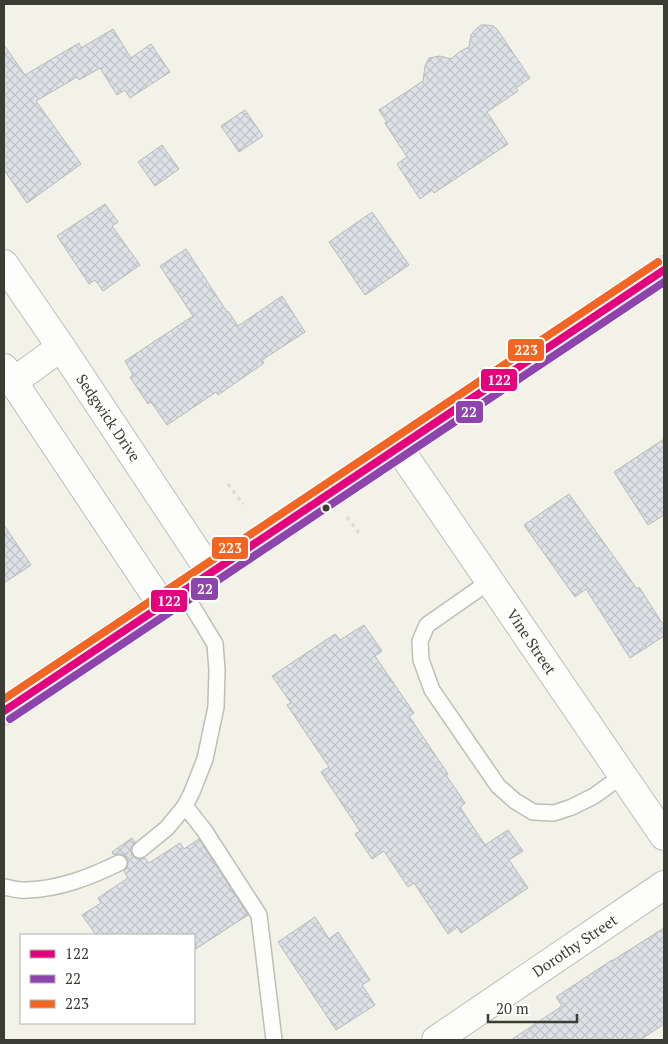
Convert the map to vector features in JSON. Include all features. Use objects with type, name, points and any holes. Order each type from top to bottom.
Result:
[{"type":"main road","points":[[4,711],[664,270]]},
{"type":"street","name":"Sedgwick Drive","points":[[4,264],[61,346],[211,573]]},
{"type":"street","points":[[61,346],[9,375],[173,598]]},
{"type":"street","name":"Vine Street","points":[[398,447],[664,836]]},
{"type":"street","name":"Dorothy Street","points":[[436,1040],[664,886]]},
{"type":"lane","points":[[490,581],[427,625],[420,641],[421,660],[432,690],[498,786],[514,801],[534,812],[554,813],[572,807],[594,796],[623,775]]},
{"type":"lane","points":[[140,850],[167,828],[185,806],[205,759],[216,707],[217,670],[215,644],[173,598]]},
{"type":"lane","points":[[185,806],[204,830],[259,915],[274,1040]]},
{"type":"lane","points":[[4,887],[25,891],[76,882],[119,863]]},
{"type":"path","points":[[228,484],[243,504]]},
{"type":"path","points":[[345,513],[359,533]]},
{"type":"building","points":[[481,25],[493,26],[497,29],[530,78],[516,88],[518,91],[487,112],[508,144],[434,193],[432,190],[420,199],[397,164],[407,157],[379,110],[423,81],[425,66],[429,58],[440,56],[451,59],[469,47],[471,35]]},
{"type":"building","points":[[113,29],[131,58],[151,44],[170,72],[130,98],[125,90],[117,95],[100,68],[79,80],[77,77],[36,101],[81,164],[27,203],[4,170],[4,45],[25,75],[79,43],[81,48]]},
{"type":"building","points":[[245,110],[263,136],[239,152],[221,126]]},
{"type":"building","points":[[162,145],[179,169],[155,186],[138,162]]},
{"type":"building","points":[[105,204],[118,222],[112,226],[140,265],[103,291],[95,280],[89,284],[57,236]]},
{"type":"building","points":[[372,212],[409,265],[365,295],[329,242]]},
{"type":"building","points":[[186,249],[238,326],[282,296],[305,332],[262,360],[264,363],[218,395],[216,392],[167,425],[151,402],[148,404],[130,377],[133,375],[125,361],[193,316],[160,266]]},
{"type":"building","points":[[664,439],[664,515],[648,525],[614,472]]},
{"type":"building","points":[[569,494],[637,589],[639,587],[664,626],[664,636],[630,658],[586,589],[575,597],[524,525]]},
{"type":"building","points":[[4,525],[31,565],[4,583]]},
{"type":"building","points":[[364,625],[382,651],[375,656],[414,713],[409,716],[448,774],[446,775],[465,803],[460,807],[485,845],[508,830],[523,851],[509,860],[528,888],[461,933],[457,927],[448,934],[414,883],[408,887],[384,851],[372,859],[355,834],[360,831],[321,772],[329,767],[287,705],[291,703],[272,676],[335,634],[340,640]]},
{"type":"building","points":[[132,838],[135,842],[131,847],[132,856],[137,859],[145,858],[149,863],[180,843],[184,849],[199,839],[248,915],[195,949],[195,934],[95,934],[82,915],[101,903],[98,898],[128,878],[124,871],[128,864],[127,859],[124,855],[114,855],[112,852]]},
{"type":"building","points":[[315,917],[329,939],[338,932],[370,980],[362,985],[375,1005],[336,1030],[278,942]]},
{"type":"building","points":[[664,928],[664,1024],[640,1040],[511,1040],[562,1006],[556,997]]},
{"type":"transit line","name":"223","points":[[4,699],[658,262]]},
{"type":"transit line","name":"122","points":[[4,711],[664,270]]},
{"type":"transit line","name":"22","points":[[10,719],[664,282]]}]
